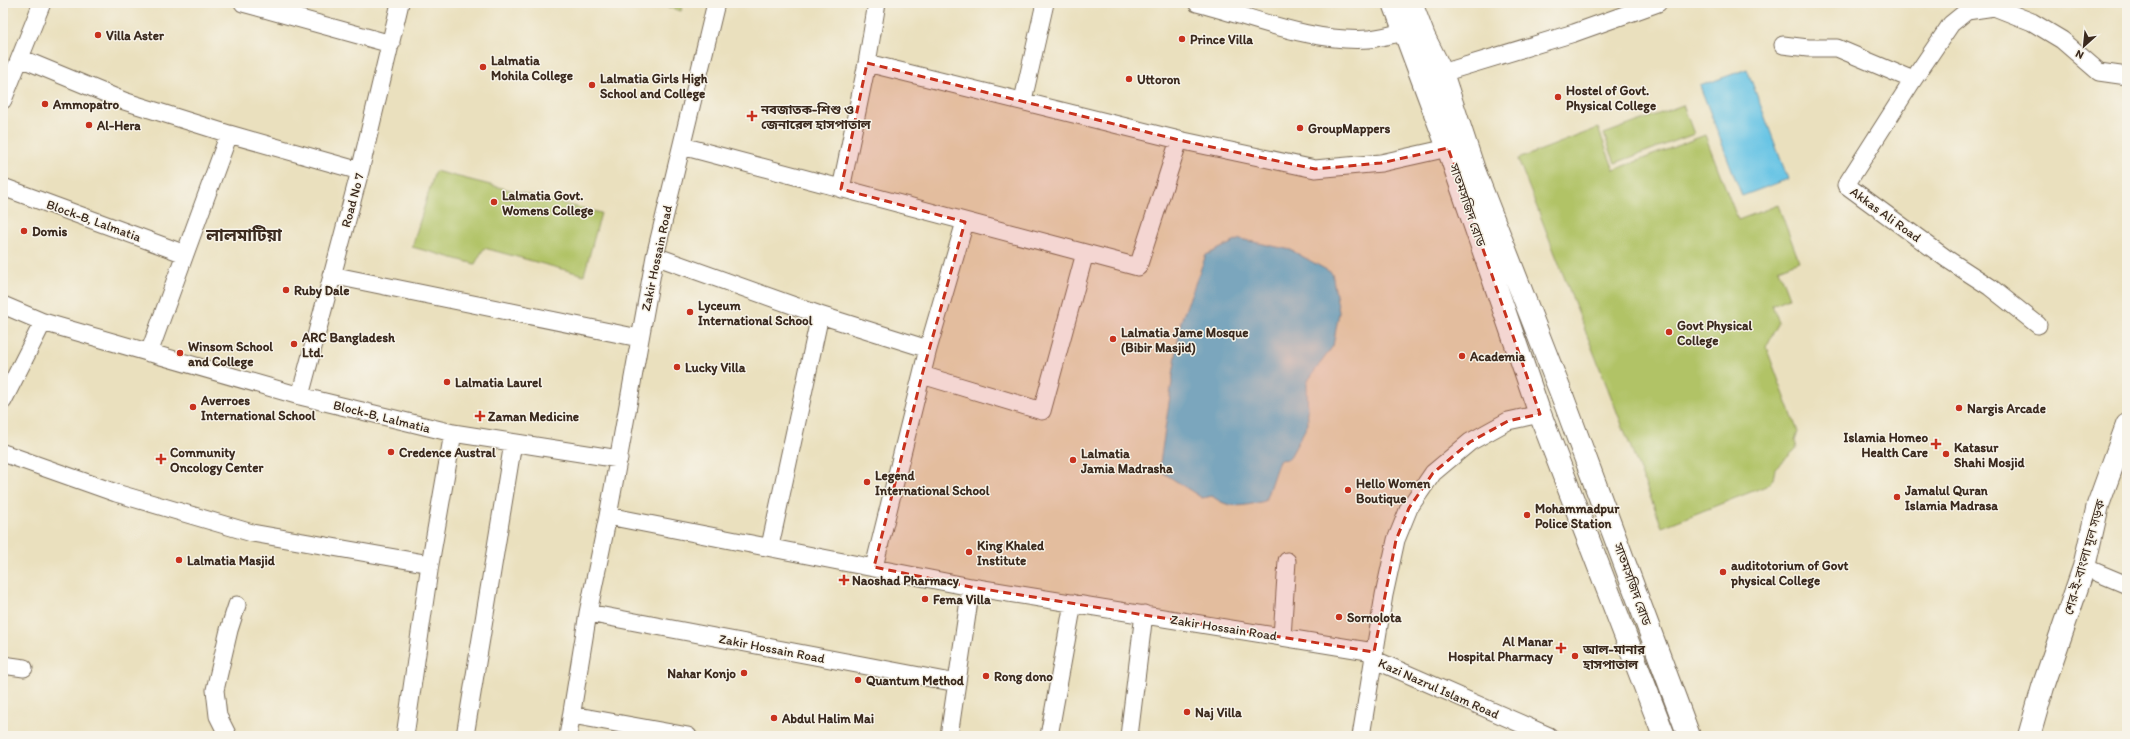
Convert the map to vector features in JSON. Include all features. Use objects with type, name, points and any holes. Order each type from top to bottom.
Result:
[{"type":"main road","name":"সাতমসজিদ রোড","points":[[1394,3],[1448,148],[1540,414],[1664,736]]},
{"type":"main road","name":"সাতমসজিদ রোড","points":[[1411,3],[1424,37],[1442,73],[1474,170],[1565,404],[1689,736]]},
{"type":"main road","points":[[1540,414],[1565,404]]},
{"type":"main road","name":"শের-ই-বাংলা মূল সড়ক","points":[[2029,736],[2043,687],[2084,567],[2098,505],[2127,424]]},
{"type":"street","points":[[3,100],[42,3]]},
{"type":"street","points":[[243,3],[391,44]]},
{"type":"street","name":"Road No 7","points":[[300,396],[331,275],[360,171],[400,3]]},
{"type":"street","name":"Zakir Hossain Road","points":[[568,736],[588,613],[619,459],[639,338],[655,256],[716,3]]},
{"type":"street","points":[[841,189],[867,63],[877,3]]},
{"type":"street","points":[[1023,100],[1045,3]]},
{"type":"street","points":[[1200,3],[1265,24],[1335,38],[1370,39],[1405,32]]},
{"type":"street","points":[[1442,73],[1574,33],[1658,3]]},
{"type":"street","points":[[1963,7],[1995,5],[2032,22],[2062,40],[2098,72],[2127,76]]},
{"type":"street","name":"Akkas Ali Road","points":[[1963,7],[1913,80],[1846,185],[1947,259],[1990,287],[2038,325]]},
{"type":"street","points":[[1783,45],[1808,48],[1837,48],[1913,80]]},
{"type":"street","points":[[20,58],[124,101],[229,134],[360,171]]},
{"type":"street","points":[[867,63],[1023,100],[1179,140],[1315,169],[1381,163],[1448,148]]},
{"type":"street","points":[[149,354],[229,134]]},
{"type":"street","points":[[682,146],[1138,267],[1179,140]]},
{"type":"street","name":"Block-B, Lalmatia","points":[[3,187],[185,254]]},
{"type":"street","points":[[874,567],[928,349],[965,222]]},
{"type":"street","points":[[922,375],[1042,411],[1085,253]]},
{"type":"street","points":[[655,256],[820,315],[928,349]]},
{"type":"street","points":[[331,275],[639,338]]},
{"type":"street","name":"Block-B, Lalmatia","points":[[3,306],[43,322],[149,354],[300,396],[454,433],[619,459]]},
{"type":"street","points":[[770,546],[820,315]]},
{"type":"street","points":[[3,401],[43,322]]},
{"type":"street","points":[[1361,736],[1384,595],[1396,540],[1409,508],[1433,473],[1470,442],[1508,421],[1540,414]]},
{"type":"street","points":[[405,736],[430,564],[454,433]]},
{"type":"street","points":[[465,736],[513,443]]},
{"type":"street","points":[[3,453],[116,493],[252,532],[430,564]]},
{"type":"street","name":"Zakir Hossain Road","points":[[608,516],[770,546],[971,587],[1282,637],[1374,655]]},
{"type":"street","points":[[1282,637],[1287,561]]},
{"type":"street","points":[[2084,567],[2127,585]]},
{"type":"street","points":[[949,736],[971,587]]},
{"type":"street","points":[[1049,736],[1073,603]]},
{"type":"street","points":[[228,736],[218,716],[215,690],[229,630],[237,605]]},
{"type":"street","name":"Zakir Hossain Road","points":[[588,613],[957,682]]},
{"type":"street","points":[[1129,736],[1144,614]]},
{"type":"street","name":"Kazi Nazrul Islam Road","points":[[1374,655],[1549,736]]},
{"type":"street","points":[[3,666],[24,668]]},
{"type":"street","points":[[572,715],[688,736]]},
{"type":"highlighted area","points":[[867,63],[1179,140],[1315,169],[1381,163],[1448,148],[1540,414],[1508,421],[1470,442],[1433,473],[1409,508],[1396,540],[1374,652],[971,587],[874,567],[922,375],[965,222],[841,189]]},
{"type":"green space","points":[[655,3],[683,3],[681,11]]},
{"type":"green space","points":[[1683,105],[1694,134],[1615,163],[1604,134]]},
{"type":"green space","points":[[1598,128],[1614,170],[1705,135],[1738,220],[1778,205],[1799,261],[1778,269],[1789,298],[1772,305],[1779,322],[1766,347],[1798,432],[1795,441],[1797,448],[1775,469],[1773,479],[1766,486],[1662,527],[1518,159]]},
{"type":"green space","points":[[435,171],[601,213],[584,275],[484,248],[475,264],[412,247]]},
{"type":"water","points":[[1747,69],[1788,179],[1742,196],[1700,86]]},
{"type":"water","points":[[1240,239],[1291,250],[1332,273],[1339,312],[1333,346],[1307,382],[1308,424],[1289,459],[1279,460],[1265,501],[1237,506],[1225,503],[1212,496],[1202,498],[1159,470],[1181,321],[1206,255]]},
{"type":"place","name":"Villa Aster","points":[[98,35]]},
{"type":"place","name":"Prince Villa","points":[[1182,39]]},
{"type":"place","name":"Lalmatia Mohila College","points":[[483,67]]},
{"type":"place","name":"Uttoron","points":[[1129,79]]},
{"type":"place","name":"Lalmatia Girls High School and College","points":[[592,85]]},
{"type":"place","name":"Hostel of Govt. Physical College","points":[[1558,97]]},
{"type":"place","name":"Ammopatro","points":[[45,104]]},
{"type":"place","name":"নবজাতক-শিশু ও জেনারেল হাসপাতাল","points":[[752,116]]},
{"type":"place","name":"Al-Hera","points":[[89,125]]},
{"type":"place","name":"GroupMappers","points":[[1300,128]]},
{"type":"place","name":"Lalmatia Govt. Womens College","points":[[494,202]]},
{"type":"place","name":"Domis","points":[[24,231]]},
{"type":"place","name":"Ruby Dale","points":[[286,290]]},
{"type":"place","name":"Lyceum International School","points":[[690,312]]},
{"type":"place","name":"Govt Physical College","points":[[1669,332]]},
{"type":"place","name":"Lalmatia Jame Mosque (Bibir Masjid)","points":[[1113,339]]},
{"type":"place","name":"ARC Bangladesh Ltd.","points":[[294,344]]},
{"type":"place","name":"Winsom School and College","points":[[180,353]]},
{"type":"place","name":"Academia","points":[[1462,356]]},
{"type":"place","name":"Lucky Villa","points":[[677,367]]},
{"type":"place","name":"Lalmatia Laurel","points":[[447,382]]},
{"type":"place","name":"Averroes International School","points":[[193,407]]},
{"type":"place","name":"Nargis Arcade","points":[[1959,408]]},
{"type":"place","name":"Zaman Medicine","points":[[480,416]]},
{"type":"place","name":"Islamia Homeo Health Care","points":[[1936,444]]},
{"type":"place","name":"Credence Austral","points":[[391,452]]},
{"type":"place","name":"Katasur Shahi Mosjid","points":[[1946,454]]},
{"type":"place","name":"Community Oncology Center","points":[[161,459]]},
{"type":"place","name":"Lalmatia Jamia Madrasha","points":[[1073,460]]},
{"type":"place","name":"Legend International School","points":[[867,482]]},
{"type":"place","name":"Hello Women Boutique","points":[[1348,490]]},
{"type":"place","name":"Jamalul Quran Islamia Madrasa","points":[[1897,497]]},
{"type":"place","name":"Mohammadpur Police Station","points":[[1527,515]]},
{"type":"place","name":"King Khaled Institute","points":[[969,552]]},
{"type":"place","name":"Lalmatia Masjid","points":[[179,560]]},
{"type":"place","name":"auditotorium of Govt physical College","points":[[1723,572]]},
{"type":"place","name":"Naoshad Pharmacy","points":[[844,580]]},
{"type":"place","name":"Fema Villa","points":[[925,599]]},
{"type":"place","name":"Sornolota","points":[[1339,617]]},
{"type":"place","name":"Al Manar Hospital Pharmacy","points":[[1561,648]]},
{"type":"place","name":"আল-মানার হাসপাতাল","points":[[1575,656]]},
{"type":"place","name":"Nahar Konjo","points":[[744,673]]},
{"type":"place","name":"Rong dono","points":[[986,676]]},
{"type":"place","name":"Quantum Method","points":[[858,680]]},
{"type":"place","name":"Naj Villa","points":[[1187,712]]},
{"type":"place","name":"Abdul Halim Mai","points":[[774,718]]},
{"type":"district","name":"লালমাটিয়া","points":[[244,235]]}]
